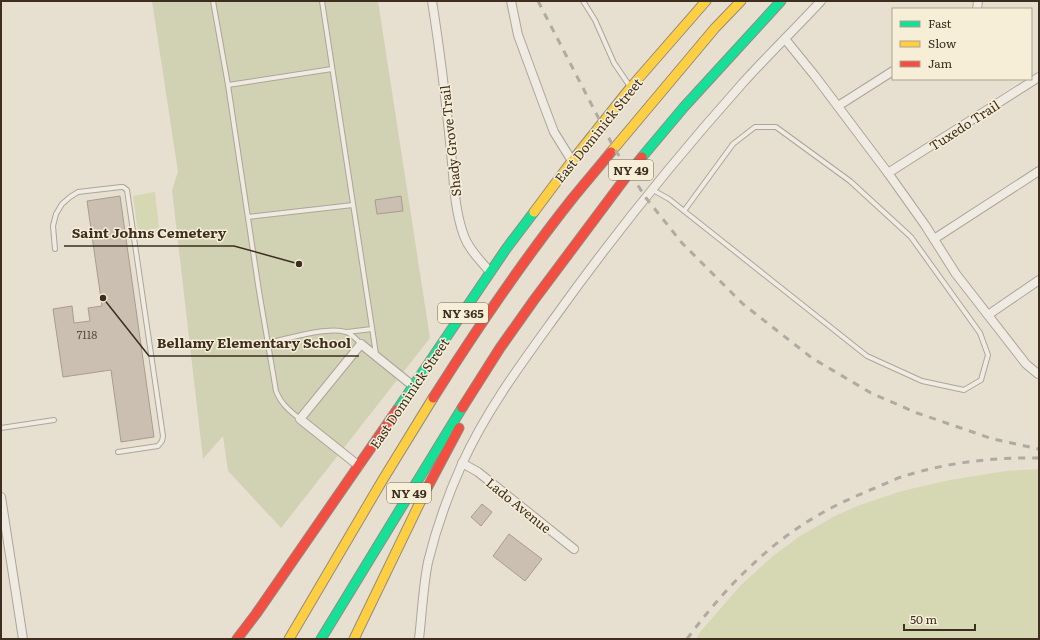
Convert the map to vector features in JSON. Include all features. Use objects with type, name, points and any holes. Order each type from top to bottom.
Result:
[{"type":"highway","name":"East Dominick Street","points":[[238,639],[414,386],[506,249],[572,161],[631,87],[706,1]]},
{"type":"highway","name":"NY 49","points":[[289,639],[382,481],[451,370],[507,287],[572,199],[715,28],[740,1]]},
{"type":"highway","name":"NY 49","points":[[321,639],[446,433],[500,348],[534,300],[629,173],[684,107],[780,3]]},
{"type":"highway","points":[[354,639],[421,501],[500,348]]},
{"type":"street","name":"Shady Grove Trail","points":[[432,1],[440,53],[457,211],[464,237],[471,250],[490,272]]},
{"type":"street","points":[[511,1],[518,35],[554,132],[572,161]]},
{"type":"street","points":[[419,639],[424,587],[430,557],[446,502],[462,463],[484,422],[515,372],[581,281],[653,190],[742,84],[822,1]]},
{"type":"street","points":[[785,39],[815,76],[888,173],[934,239],[956,274],[1026,364],[1039,374]]},
{"type":"street","points":[[838,106],[892,72]]},
{"type":"street","name":"Tuxedo Trail","points":[[888,173],[1039,77]]},
{"type":"street","points":[[934,239],[1039,171]]},
{"type":"street","points":[[988,315],[1039,280]]},
{"type":"street","points":[[359,466],[300,419],[361,344],[414,386]]},
{"type":"street","name":"Lado Avenue","points":[[462,463],[478,472],[574,549]]},
{"type":"street","points":[[1,497],[23,639]]},
{"type":"lane","points":[[213,1],[228,86],[276,391],[278,398],[285,407],[300,419]]},
{"type":"lane","points":[[322,1],[376,356]]},
{"type":"lane","points":[[583,1],[595,20],[614,63],[631,87]]},
{"type":"lane","points":[[228,86],[332,69]]},
{"type":"lane","points":[[653,190],[669,199],[684,211],[867,356],[922,381],[964,390],[982,380],[988,355],[980,333],[911,237],[850,181],[776,127],[755,126],[733,144],[684,211]]},
{"type":"lane","points":[[55,249],[53,226],[56,214],[62,204],[70,197],[78,192],[121,187],[127,190],[163,436],[162,441],[158,446],[118,452]]},
{"type":"lane","points":[[248,217],[353,205]]},
{"type":"lane","points":[[268,343],[317,332],[347,332],[372,329]]},
{"type":"lane","points":[[347,332],[361,344]]},
{"type":"lane","points":[[1,428],[54,420]]},
{"type":"green space","points":[[152,1],[378,1],[430,338],[281,528],[228,471],[223,436],[203,459],[172,190],[178,172]]},
{"type":"green space","points":[[155,192],[159,228],[138,232],[133,196]]},
{"type":"green space","points":[[1039,469],[1039,639],[696,639],[701,631],[741,585],[773,556],[800,536],[835,516],[860,505],[902,491],[950,480],[1006,471]]},
{"type":"building","points":[[120,196],[154,437],[121,442],[111,370],[63,377],[53,309],[72,306],[74,323],[90,321],[88,308],[102,306],[87,201]]},
{"type":"building","points":[[401,196],[403,211],[377,214],[375,200]]},
{"type":"building","points":[[482,504],[492,512],[481,526],[471,517]]},
{"type":"building","points":[[509,534],[542,559],[525,581],[493,556]]},
{"type":"railway","points":[[538,1],[614,148],[646,198],[682,243],[743,304],[812,358],[871,393],[917,413],[993,439],[1039,449]]},
{"type":"railway","points":[[687,639],[726,591],[763,555],[795,530],[831,508],[898,478],[932,468],[986,460],[1039,458]]},
{"type":"traffic: fast","points":[[642,157],[684,107],[781,1]]},
{"type":"traffic: fast","points":[[397,410],[506,249],[534,212]]},
{"type":"traffic: fast","points":[[321,639],[462,408]]},
{"type":"traffic: slow","points":[[534,212],[572,161],[631,87],[706,1]]},
{"type":"traffic: slow","points":[[611,152],[715,28],[741,1]]},
{"type":"traffic: slow","points":[[289,639],[382,481],[433,398]]},
{"type":"traffic: slow","points":[[354,639],[425,492]]},
{"type":"traffic: jam","points":[[433,398],[517,272],[553,223],[611,152]]},
{"type":"traffic: jam","points":[[462,408],[500,348],[534,300],[642,157]]},
{"type":"traffic: jam","points":[[237,639],[256,614],[397,410]]},
{"type":"traffic: jam","points":[[425,492],[459,428]]},
{"type":"place","name":"Saint Johns Cemetery","points":[[299,264]]},
{"type":"place","name":"Bellamy Elementary School","points":[[103,298]]}]
